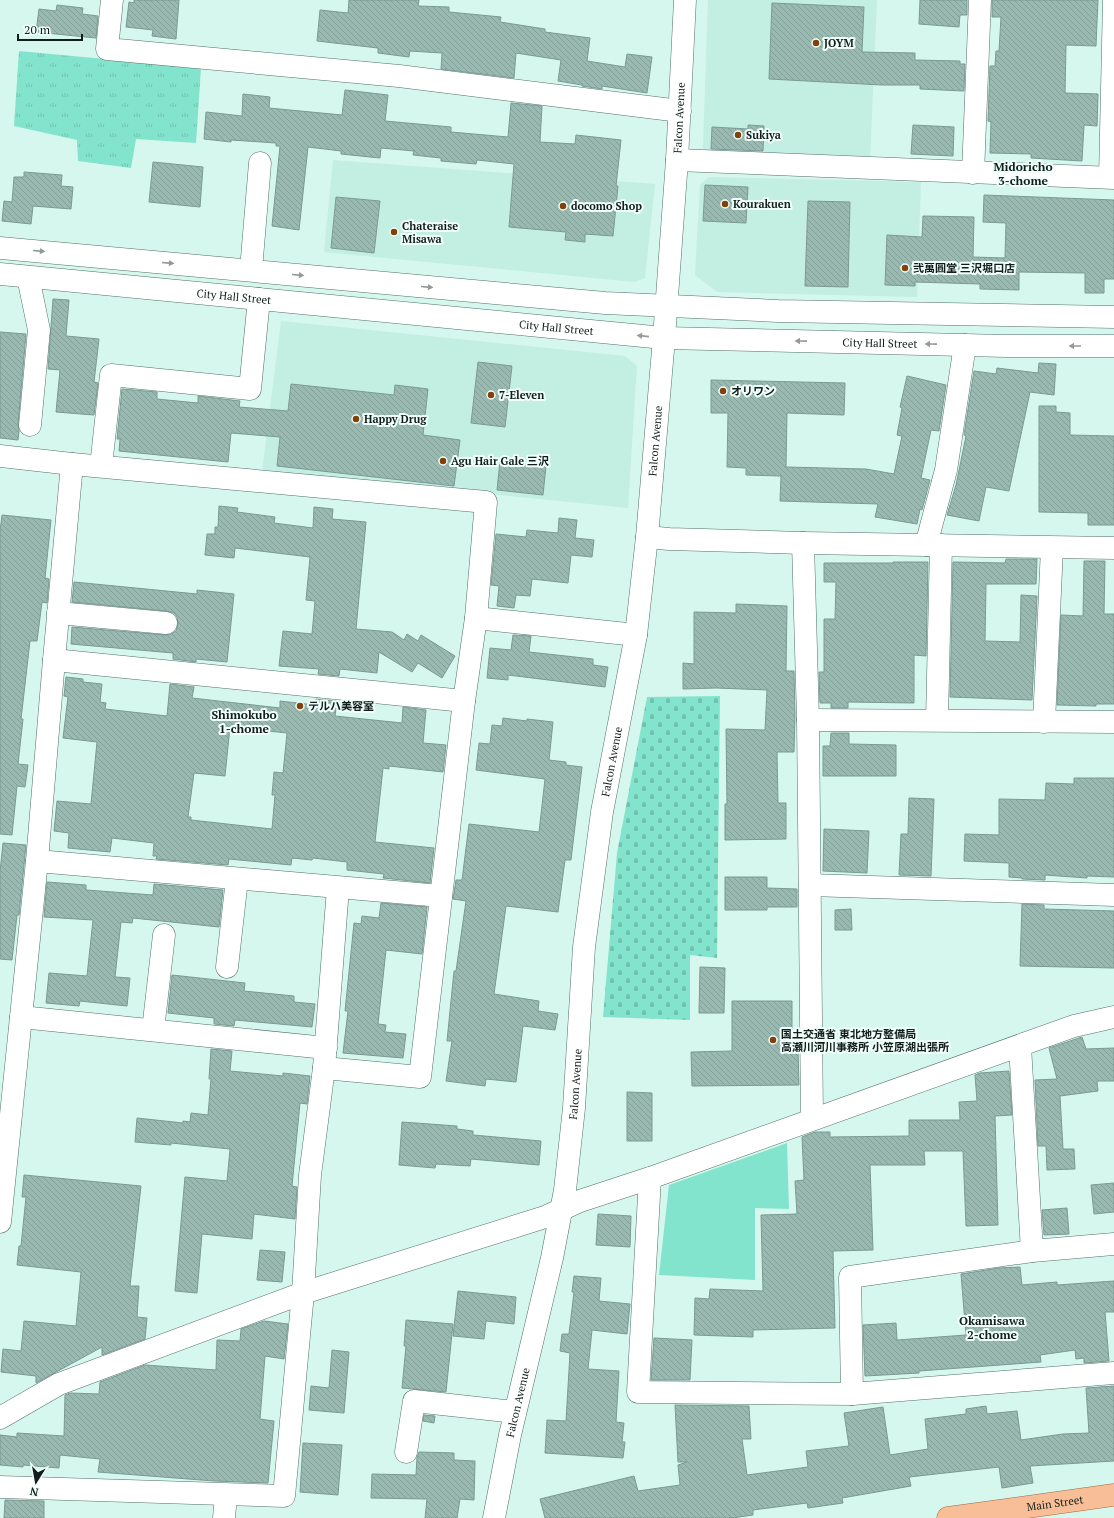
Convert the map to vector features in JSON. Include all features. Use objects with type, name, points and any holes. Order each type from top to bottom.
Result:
[{"type":"main road","name":"Main Street","points":[[948,1518],[1114,1495]]},
{"type":"street","points":[[112,0],[107,49],[399,76],[680,111]]},
{"type":"street","name":"Falcon Avenue","points":[[494,1518],[515,1412],[552,1258],[562,1209],[569,1161],[574,1108],[584,947],[602,812],[636,635],[647,537],[664,338],[677,160],[685,0]]},
{"type":"street","points":[[972,173],[980,0]]},
{"type":"street","points":[[677,160],[1112,178],[1114,0]]},
{"type":"street","points":[[250,270],[260,163]]},
{"type":"street","points":[[0,248],[605,303],[794,312],[1114,317]]},
{"type":"street","name":"City Hall Street","points":[[0,274],[664,338],[965,345],[1114,346]]},
{"type":"street","points":[[28,277],[39,330],[30,425]]},
{"type":"street","points":[[101,466],[111,375],[250,389],[259,299]]},
{"type":"street","points":[[937,720],[934,545],[965,345]]},
{"type":"street","points":[[0,456],[486,502],[476,618],[464,701],[420,1077],[325,1058],[153,1030],[21,1017]]},
{"type":"street","points":[[0,1222],[37,861],[72,464]]},
{"type":"street","points":[[647,537],[803,543],[1114,548]]},
{"type":"street","points":[[803,543],[808,720],[812,1119]]},
{"type":"street","points":[[1044,722],[1052,548]]},
{"type":"street","points":[[58,613],[166,623]]},
{"type":"street","points":[[476,618],[636,635]]},
{"type":"street","points":[[54,660],[464,701]]},
{"type":"street","points":[[808,720],[1114,722]]},
{"type":"street","points":[[37,861],[441,896]]},
{"type":"street","points":[[227,967],[237,879]]},
{"type":"street","points":[[810,885],[1114,895]]},
{"type":"street","points":[[0,1487],[284,1496],[303,1293],[310,1175],[325,1058],[338,888]]},
{"type":"street","points":[[153,1030],[164,934]]},
{"type":"street","points":[[0,1418],[59,1384],[303,1293],[545,1217],[580,1201],[650,1178],[1074,1026],[1114,1017]]},
{"type":"street","points":[[1020,1046],[1032,1251]]},
{"type":"street","points":[[650,1178],[638,1392],[852,1394],[1114,1373]]},
{"type":"street","points":[[852,1394],[850,1277],[1032,1251],[1114,1244]]},
{"type":"street","points":[[406,1452],[414,1401],[515,1412]]},
{"type":"street","points":[[224,1518],[226,1495]]},
{"type":"shaded area","points":[[708,0],[877,0],[870,159],[706,153],[703,148]]},
{"type":"shaded area","points":[[333,160],[655,184],[645,278],[635,282],[324,252]]},
{"type":"shaded area","points":[[709,177],[921,182],[917,297],[717,292],[695,275],[700,185]]},
{"type":"shaded area","points":[[281,321],[625,356],[637,366],[628,508],[262,471]]},
{"type":"green space","points":[[19,51],[201,68],[196,143],[136,139],[131,168],[78,161],[77,140],[14,126]]},
{"type":"green space","points":[[720,696],[717,958],[690,955],[690,1020],[603,1017],[617,853],[647,697]]},
{"type":"green space","points":[[787,1143],[789,1209],[755,1208],[755,1280],[659,1275],[669,1185]]},
{"type":"building","points":[[134,0],[179,0],[176,39],[152,36],[153,30],[126,27],[129,2],[134,3]]},
{"type":"building","points":[[349,0],[419,0],[418,6],[449,7],[449,12],[501,17],[500,22],[545,29],[545,32],[590,38],[587,61],[625,67],[627,54],[652,57],[647,93],[602,86],[602,89],[558,81],[561,60],[516,53],[514,78],[441,69],[442,53],[410,51],[409,57],[378,53],[378,48],[317,41],[320,10],[348,13]]},
{"type":"building","points":[[920,0],[967,0],[967,15],[960,15],[959,27],[919,24]]},
{"type":"building","points":[[992,0],[1098,0],[1096,46],[1066,45],[1065,93],[1098,94],[1097,126],[1084,125],[1082,161],[1031,158],[1031,154],[990,153],[991,122],[988,121],[990,66],[995,66],[996,51],[999,51],[1001,17],[992,17]]},
{"type":"building","name":"JOYM","points":[[772,3],[864,7],[862,52],[915,53],[915,60],[960,61],[960,64],[965,64],[964,91],[920,89],[920,85],[882,85],[769,79]]},
{"type":"building","points":[[57,5],[83,8],[82,14],[98,16],[96,38],[36,32],[39,9],[56,11]]},
{"type":"building","points":[[345,90],[388,95],[385,121],[451,127],[451,132],[508,137],[511,103],[542,106],[540,142],[575,144],[576,135],[621,140],[613,236],[585,234],[585,242],[565,240],[566,232],[509,227],[514,164],[477,160],[476,164],[441,161],[441,158],[413,155],[414,151],[381,148],[380,158],[341,154],[341,151],[308,147],[299,230],[272,226],[280,146],[276,146],[276,143],[231,140],[231,142],[204,139],[206,112],[242,116],[243,94],[270,97],[269,108],[342,115]]},
{"type":"building","name":"Sukiya","points":[[748,125],[764,126],[763,151],[711,149],[712,127],[748,129]]},
{"type":"building","points":[[913,125],[954,127],[953,156],[911,154]]},
{"type":"building","points":[[153,162],[203,167],[200,207],[149,202]]},
{"type":"building","points":[[24,172],[62,175],[61,186],[73,187],[71,209],[33,206],[31,224],[2,221],[4,201],[12,202],[14,177],[24,177]]},
{"type":"building","name":"Kourakuen","points":[[705,185],[748,187],[746,223],[703,221]]},
{"type":"building","points":[[984,195],[1114,200],[1114,279],[1104,279],[1104,293],[1085,293],[1085,273],[1019,272],[1019,290],[980,289],[980,284],[915,282],[915,286],[885,285],[887,235],[922,237],[923,216],[974,217],[973,257],[1005,258],[1006,223],[983,222]]},
{"type":"building","points":[[336,197],[380,201],[374,253],[331,248]]},
{"type":"building","points":[[808,201],[850,202],[848,287],[805,286]]},
{"type":"building","points":[[53,299],[69,300],[66,336],[99,339],[94,382],[98,383],[94,415],[56,412],[60,370],[48,369]]},
{"type":"building","points":[[0,332],[26,334],[18,424],[18,440],[0,438]]},
{"type":"building","name":"7-Eleven","points":[[478,362],[512,366],[505,427],[471,423]]},
{"type":"building","points":[[1039,363],[1056,364],[1054,395],[1030,392],[1009,491],[986,487],[979,521],[947,515],[956,485],[966,436],[964,435],[974,371],[996,374],[997,368],[1038,373]]},
{"type":"building","points":[[907,376],[946,385],[939,431],[931,430],[921,478],[930,480],[922,510],[920,509],[917,524],[875,517],[878,504],[780,501],[781,476],[746,475],[746,468],[727,467],[728,413],[711,413],[711,380],[845,383],[844,415],[787,413],[786,467],[866,469],[894,474],[902,436],[897,435],[902,408],[900,407]]},
{"type":"building","points":[[291,384],[394,395],[395,385],[428,389],[423,435],[460,440],[454,486],[277,466],[280,437],[231,433],[228,462],[119,451],[120,439],[117,439],[122,389],[157,392],[157,399],[198,403],[198,396],[240,401],[239,407],[288,411]]},
{"type":"building","points":[[1039,406],[1056,406],[1056,412],[1070,413],[1070,435],[1114,436],[1114,525],[1088,525],[1088,513],[1039,512]]},
{"type":"building","points":[[500,461],[546,466],[543,495],[497,490]]},
{"type":"building","points":[[219,506],[238,508],[237,512],[275,517],[274,523],[313,528],[314,507],[333,509],[332,519],[366,522],[356,629],[392,632],[404,640],[407,634],[418,641],[421,635],[455,656],[442,678],[418,663],[412,672],[379,652],[377,673],[340,669],[339,676],[318,674],[319,669],[279,666],[283,631],[312,634],[315,601],[306,600],[310,557],[235,548],[234,558],[205,555],[207,534],[215,534],[215,527],[218,527]]},
{"type":"building","points":[[2,515],[51,520],[45,578],[49,579],[47,603],[42,602],[37,641],[30,641],[21,719],[23,719],[18,764],[28,765],[25,787],[17,786],[12,835],[0,834],[0,531]]},
{"type":"building","points":[[559,518],[577,520],[575,538],[594,540],[592,557],[571,555],[568,583],[532,579],[530,596],[516,595],[514,608],[497,606],[499,586],[491,585],[496,534],[526,537],[527,530],[558,533]]},
{"type":"building","points":[[1006,559],[1037,559],[1036,584],[986,584],[985,641],[1020,642],[1021,595],[1037,596],[1032,700],[950,697],[953,562],[1005,563]]},
{"type":"building","points":[[1084,561],[1105,561],[1104,614],[1114,614],[1114,704],[1096,704],[1096,706],[1057,705],[1061,615],[1083,616]]},
{"type":"building","points":[[928,562],[926,656],[914,655],[914,703],[848,702],[848,708],[831,708],[831,703],[820,703],[819,672],[824,672],[824,619],[835,619],[836,582],[824,582],[824,563]]},
{"type":"building","points":[[74,582],[197,594],[197,590],[234,594],[227,662],[196,659],[196,662],[173,659],[173,653],[71,644],[72,627],[165,635],[176,631],[178,624],[177,617],[174,613],[167,611],[72,602]]},
{"type":"building","points":[[736,604],[787,606],[786,671],[794,671],[794,752],[777,752],[778,803],[786,803],[786,839],[725,840],[725,804],[727,804],[726,729],[765,730],[767,690],[716,688],[683,689],[683,663],[694,664],[694,612],[736,613]]},
{"type":"building","points":[[513,635],[531,636],[529,652],[593,659],[593,665],[608,667],[605,687],[508,675],[508,680],[487,678],[490,648],[511,650]]},
{"type":"building","points":[[66,677],[83,679],[83,682],[102,684],[100,702],[106,703],[105,709],[167,716],[170,684],[194,687],[192,698],[280,708],[280,701],[315,705],[316,699],[337,701],[335,716],[402,723],[403,707],[426,710],[423,743],[446,745],[443,772],[389,766],[389,769],[383,768],[375,842],[434,848],[430,883],[383,878],[384,874],[347,870],[347,862],[313,858],[312,860],[292,858],[291,865],[229,859],[228,865],[156,859],[157,856],[153,856],[154,843],[112,838],[110,852],[68,848],[69,833],[54,831],[57,801],[91,804],[97,742],[63,738],[68,697],[64,696]],"holes":[[[230,727],[287,733],[283,773],[274,772],[272,795],[275,795],[272,829],[191,820],[191,817],[188,817],[194,773],[225,776]]]},
{"type":"building","points":[[503,718],[553,722],[549,760],[566,762],[566,765],[582,767],[571,860],[565,860],[558,912],[506,906],[494,994],[539,1001],[538,1011],[558,1014],[555,1030],[523,1026],[516,1082],[486,1079],[485,1086],[446,1081],[452,1041],[447,1041],[454,971],[456,971],[466,901],[453,899],[456,880],[462,880],[469,824],[539,832],[545,779],[476,770],[479,743],[490,744],[492,725],[502,726]]},
{"type":"building","points":[[831,733],[849,733],[849,744],[896,745],[896,776],[823,776],[823,746],[830,746]]},
{"type":"building","points":[[1074,778],[1114,778],[1114,877],[1087,876],[1087,878],[1045,875],[1045,880],[1022,879],[1009,877],[1009,863],[964,861],[965,834],[999,835],[999,799],[1045,800],[1046,783],[1074,784]]},
{"type":"building","points":[[909,798],[934,799],[931,876],[899,875],[901,834],[908,834]]},
{"type":"building","points":[[824,829],[869,831],[867,873],[823,871]]},
{"type":"building","points":[[3,843],[26,845],[19,915],[17,915],[12,960],[0,959],[0,872]]},
{"type":"building","points":[[725,877],[767,877],[767,888],[797,889],[797,907],[767,907],[767,910],[725,910]]},
{"type":"building","points":[[47,882],[86,885],[86,890],[153,895],[154,884],[223,890],[219,927],[133,918],[132,923],[121,922],[115,977],[130,978],[127,1006],[80,1001],[79,1006],[46,1003],[49,973],[87,976],[93,920],[44,917]]},
{"type":"building","points":[[381,903],[427,907],[422,954],[386,950],[378,1024],[386,1025],[385,1032],[406,1034],[403,1058],[343,1053],[348,1011],[345,1011],[354,923],[361,924],[362,916],[379,918]]},
{"type":"building","points":[[1022,904],[1044,905],[1044,909],[1114,911],[1114,968],[1020,966]]},
{"type":"building","points":[[851,909],[852,930],[835,930],[835,910]]},
{"type":"building","points":[[700,967],[725,968],[724,1013],[699,1013]]},
{"type":"building","points":[[172,975],[245,983],[244,991],[294,996],[294,1002],[315,1004],[312,1027],[235,1020],[234,1026],[214,1024],[214,1018],[168,1013]]},
{"type":"building","points":[[732,1001],[792,1001],[792,1051],[798,1051],[799,1085],[692,1086],[691,1052],[732,1051]]},
{"type":"building","points":[[1082,1037],[1086,1049],[1114,1048],[1114,1081],[1097,1081],[1098,1091],[1060,1096],[1063,1149],[1074,1149],[1075,1169],[1047,1170],[1046,1146],[1038,1146],[1035,1080],[1057,1079],[1049,1048]]},
{"type":"building","points":[[211,1049],[232,1051],[230,1071],[283,1076],[283,1073],[310,1076],[307,1104],[300,1103],[292,1186],[297,1187],[295,1219],[254,1214],[252,1239],[202,1234],[197,1293],[175,1291],[185,1177],[227,1181],[230,1149],[171,1143],[171,1145],[135,1142],[137,1118],[183,1123],[183,1121],[190,1122],[191,1113],[208,1115],[211,1079],[209,1079]]},
{"type":"building","points":[[1009,1071],[1012,1115],[995,1116],[998,1225],[966,1226],[963,1151],[924,1151],[925,1165],[870,1165],[873,1250],[833,1251],[835,1328],[753,1330],[753,1337],[694,1335],[695,1298],[709,1299],[710,1289],[763,1291],[761,1215],[797,1214],[795,1181],[804,1180],[802,1137],[815,1132],[830,1132],[830,1137],[909,1136],[909,1120],[960,1120],[959,1102],[977,1101],[975,1075],[980,1073]]},
{"type":"building","points":[[627,1092],[652,1093],[652,1141],[627,1141]]},
{"type":"building","points":[[402,1122],[457,1126],[457,1129],[473,1131],[473,1135],[541,1141],[539,1165],[471,1159],[470,1166],[436,1164],[435,1168],[399,1165]]},
{"type":"building","points":[[24,1175],[141,1186],[130,1286],[139,1286],[137,1317],[147,1318],[145,1339],[102,1355],[102,1347],[36,1383],[36,1376],[1,1372],[3,1349],[21,1351],[24,1321],[76,1326],[81,1272],[17,1265],[19,1246],[21,1246],[26,1197],[22,1197]]},
{"type":"building","points":[[1114,1183],[1114,1212],[1094,1214],[1091,1185]]},
{"type":"building","points":[[1067,1208],[1069,1234],[1044,1235],[1042,1210]]},
{"type":"building","points":[[598,1214],[631,1216],[630,1247],[596,1245]]},
{"type":"building","points":[[260,1250],[285,1252],[282,1282],[257,1280]]},
{"type":"building","points":[[1020,1267],[1022,1285],[1057,1282],[1057,1285],[1114,1281],[1114,1312],[1105,1312],[1109,1361],[1084,1363],[1084,1358],[1076,1359],[1075,1350],[1040,1355],[1041,1362],[919,1371],[919,1373],[865,1376],[863,1325],[896,1323],[897,1340],[966,1335],[961,1274],[999,1268]]},
{"type":"building","points":[[574,1276],[601,1278],[599,1301],[630,1304],[627,1334],[592,1330],[588,1369],[619,1371],[616,1422],[624,1423],[622,1442],[625,1442],[623,1458],[545,1453],[547,1420],[566,1421],[570,1353],[560,1351],[562,1334],[569,1334],[574,1292],[572,1292]]},
{"type":"building","points":[[458,1291],[516,1297],[514,1324],[486,1321],[484,1339],[453,1336]]},
{"type":"building","points":[[406,1320],[453,1324],[446,1392],[402,1388],[406,1346],[404,1346]]},
{"type":"building","points":[[264,1321],[288,1324],[284,1359],[265,1356],[260,1419],[274,1421],[268,1483],[214,1481],[98,1472],[100,1459],[60,1455],[59,1468],[0,1465],[0,1435],[17,1437],[17,1433],[64,1436],[65,1395],[70,1393],[99,1394],[100,1382],[145,1365],[216,1370],[217,1340],[240,1341],[241,1329]]},
{"type":"building","points":[[654,1338],[692,1340],[690,1380],[651,1380]]},
{"type":"building","points":[[332,1350],[349,1352],[344,1413],[309,1410],[311,1386],[329,1388]]},
{"type":"building","points":[[1114,1386],[1114,1461],[1030,1466],[1033,1483],[1002,1488],[999,1467],[909,1477],[911,1486],[842,1498],[843,1503],[808,1508],[807,1503],[753,1510],[753,1515],[732,1518],[545,1518],[540,1499],[634,1476],[638,1491],[680,1485],[678,1465],[687,1462],[678,1462],[675,1405],[749,1406],[751,1439],[742,1439],[747,1475],[808,1467],[806,1451],[849,1446],[844,1413],[883,1407],[890,1455],[928,1449],[925,1419],[966,1414],[966,1409],[986,1406],[987,1414],[1017,1411],[1021,1440],[1063,1434],[1089,1433],[1086,1388]]},
{"type":"building","points":[[424,1415],[435,1416],[434,1423],[423,1421]]},
{"type":"building","points":[[303,1443],[342,1445],[338,1495],[300,1492]]},
{"type":"building","points":[[419,1452],[454,1453],[454,1460],[475,1461],[474,1500],[460,1499],[457,1518],[425,1518],[427,1499],[371,1498],[372,1474],[416,1475],[417,1457]]},
{"type":"building","points":[[5,1500],[44,1501],[44,1518],[4,1518]]},
{"type":"place","name":"JOYM","points":[[816,43]]},
{"type":"place","name":"Sukiya","points":[[738,135]]},
{"type":"place","name":"Kourakuen","points":[[725,204]]},
{"type":"place","name":"docomo Shop","points":[[563,206]]},
{"type":"place","name":"Chateraise Misawa","points":[[394,232]]},
{"type":"place","name":"弐萬圓堂 三沢堀口店","points":[[905,268]]},
{"type":"place","name":"オリワン","points":[[723,391]]},
{"type":"place","name":"7-Eleven","points":[[491,395]]},
{"type":"place","name":"Happy Drug","points":[[356,419]]},
{"type":"place","name":"Agu Hair Gale 三沢","points":[[443,461]]},
{"type":"place","name":"テルハ美容室","points":[[300,706]]},
{"type":"place","name":"国土交通省 東北地方整備局 高瀬川河川事務所 小笠原湖出張所","points":[[773,1040]]},
{"type":"district","name":"Midoricho 3-chome","points":[[1023,173]]},
{"type":"district","name":"Shimokubo 1-chome","points":[[244,721]]},
{"type":"district","name":"Okamisawa 2-chome","points":[[992,1327]]}]
